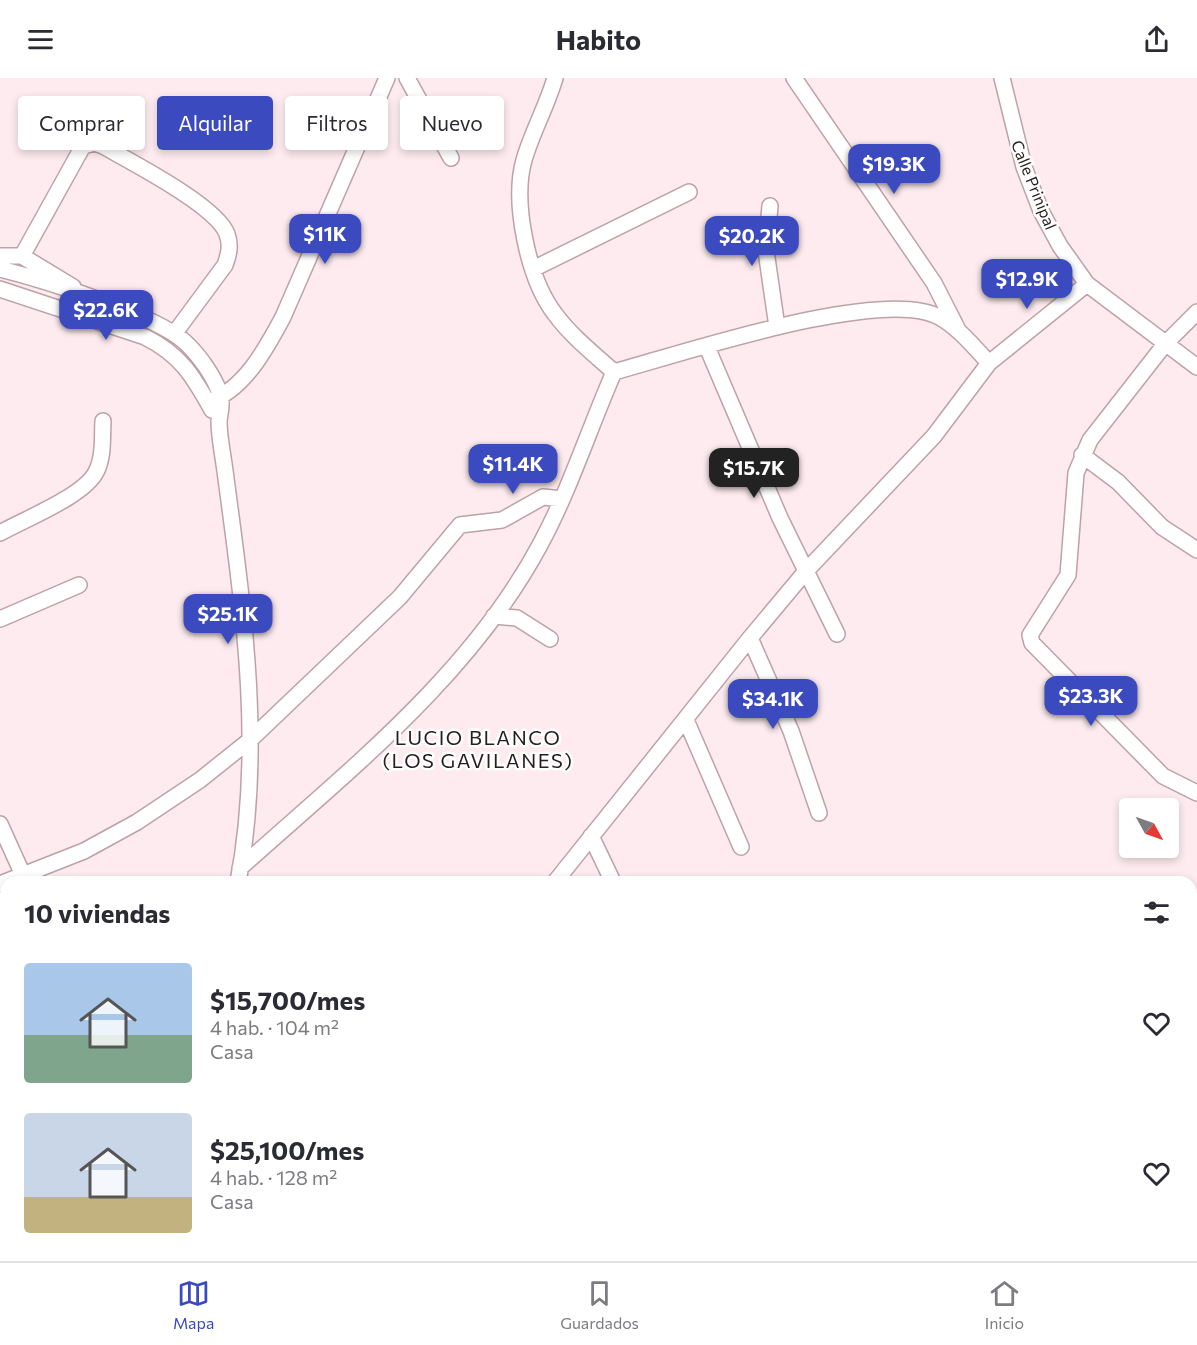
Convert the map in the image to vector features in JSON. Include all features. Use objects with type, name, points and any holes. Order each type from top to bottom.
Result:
[{"type":"street","points":[[215,400],[252,366],[283,317],[387,78]]},
{"type":"street","points":[[407,78],[451,158]]},
{"type":"street","points":[[555,78],[524,160],[519,202],[533,269],[543,296],[555,314],[614,372]]},
{"type":"street","points":[[794,78],[934,284],[960,333]]},
{"type":"street","name":"Calle Prinipal","points":[[1002,78],[1021,158],[1041,211],[1060,246],[1087,284],[1197,367]]},
{"type":"street","points":[[22,256],[83,146],[95,143],[104,146],[198,204],[227,232],[230,252],[225,265],[174,334]]},
{"type":"street","points":[[533,269],[689,192]]},
{"type":"street","points":[[770,206],[766,251],[777,327]]},
{"type":"street","points":[[0,256],[22,256],[66,281],[82,295]]},
{"type":"street","points":[[215,400],[182,361],[167,348],[145,337],[4,290],[7,271],[82,295],[145,319],[174,334],[185,341],[198,357],[215,400],[237,560],[250,741],[239,875]]},
{"type":"street","points":[[560,876],[806,571],[934,436],[989,363],[1087,284]]},
{"type":"street","points":[[614,372],[777,327],[892,308],[915,309],[938,317],[960,333],[989,363]]},
{"type":"street","points":[[1197,312],[1165,344],[1090,440],[1082,455],[1076,473],[1068,575],[1031,630],[1032,643],[1144,758],[1163,776],[1197,793]]},
{"type":"street","points":[[708,346],[741,430],[837,634]]},
{"type":"street","points":[[239,875],[416,708],[459,661],[494,616],[541,544],[562,500],[614,372]]},
{"type":"street","points":[[0,533],[88,484],[101,458],[103,422]]},
{"type":"street","points":[[1082,455],[1133,496],[1162,527],[1197,550]]},
{"type":"street","points":[[30,876],[84,851],[137,822],[200,780],[250,741],[400,597],[460,525],[502,520],[543,497],[562,500]]},
{"type":"street","points":[[0,619],[79,585]]},
{"type":"street","points":[[494,616],[517,618],[550,639]]},
{"type":"street","points":[[750,638],[791,730],[819,813]]},
{"type":"street","points":[[686,720],[741,847]]},
{"type":"street","points":[[0,824],[22,876]]},
{"type":"street","points":[[591,836],[610,876]]},
{"type":"district","name":"LUCIO BLANCO (LOS GAVILANES)","points":[[478,750]]}]
